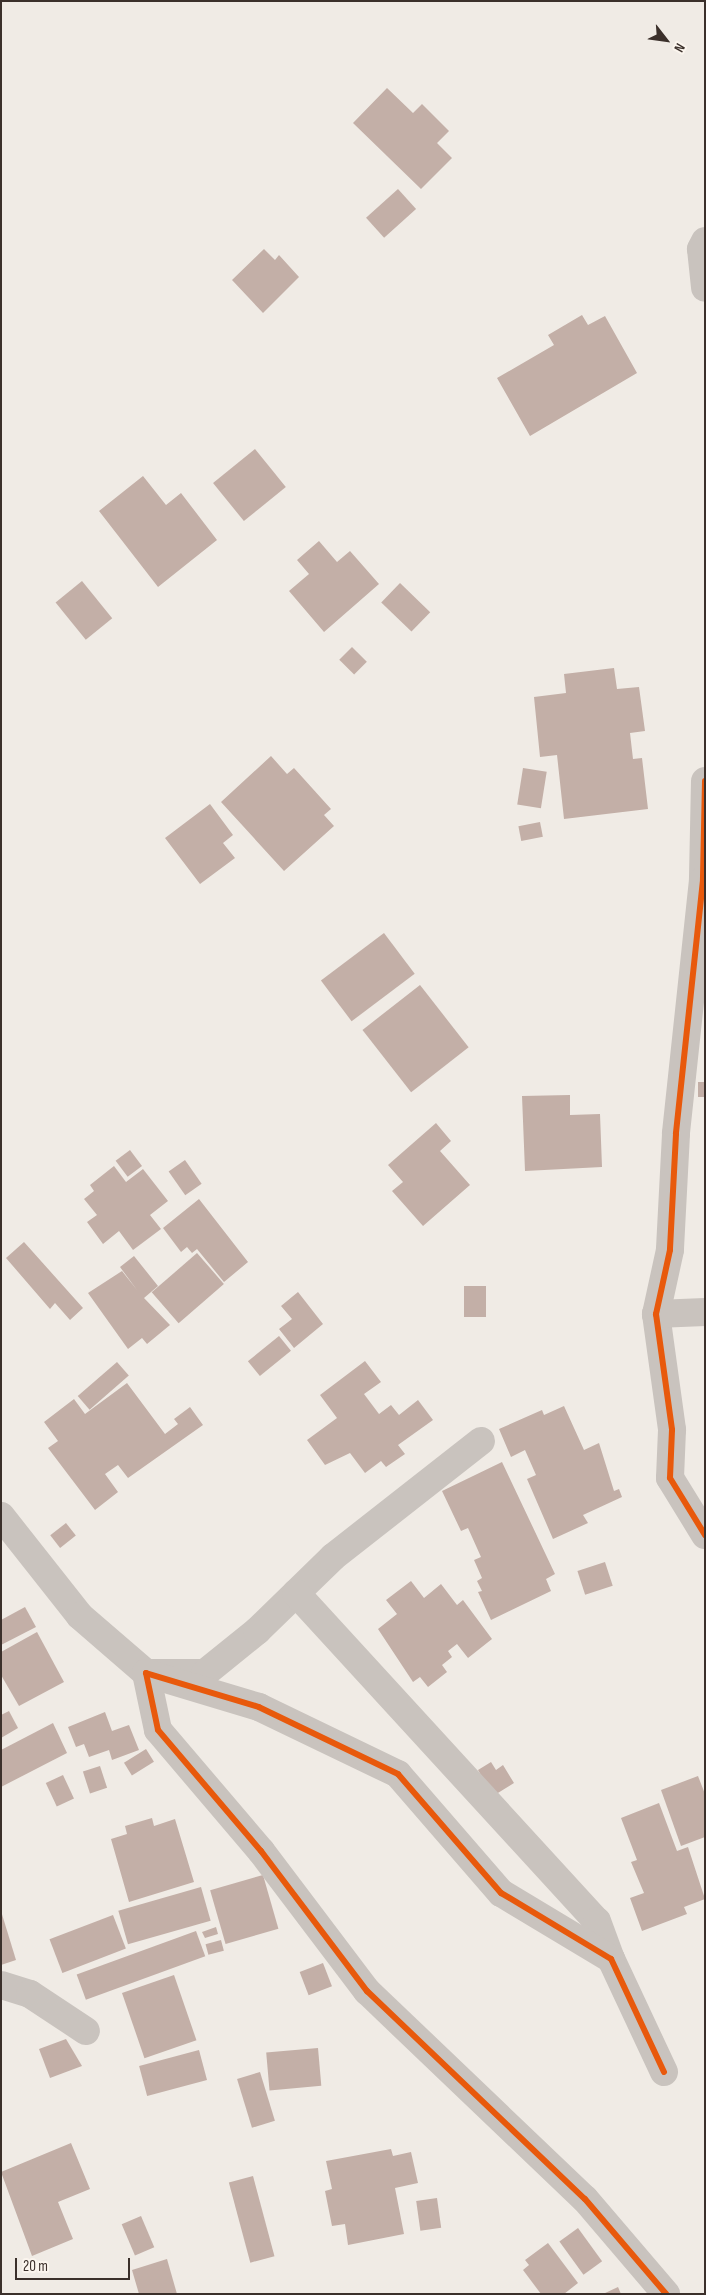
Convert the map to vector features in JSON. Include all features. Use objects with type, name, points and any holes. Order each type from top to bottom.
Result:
[{"type":"street","points":[[705,241],[701,249],[705,288]]},
{"type":"street","points":[[705,780],[703,880],[676,1134],[670,1250],[656,1314],[672,1430],[670,1478],[705,1535]]},
{"type":"street","points":[[656,1314],[705,1312]]},
{"type":"street","points":[[146,1673],[205,1673],[333,1557],[481,1441]]},
{"type":"street","points":[[1,1516],[80,1616],[146,1673],[259,1707],[398,1774],[501,1893],[611,1959]]},
{"type":"street","points":[[296,1592],[597,1920],[611,1959],[664,2072]]},
{"type":"street","points":[[146,1673],[158,1730],[260,1851],[367,1991],[585,2198],[666,2294]]},
{"type":"street","points":[[1,1985],[30,1994],[86,2031]]},
{"type":"building","points":[[387,88],[413,113],[422,104],[449,131],[437,143],[452,158],[421,189],[353,123]]},
{"type":"building","points":[[398,189],[416,209],[384,238],[366,218]]},
{"type":"building","points":[[264,249],[275,260],[279,255],[299,277],[263,313],[232,280]]},
{"type":"building","points":[[582,315],[588,325],[605,316],[637,373],[530,436],[497,378],[554,345],[548,335]]},
{"type":"building","points":[[255,449],[286,487],[244,521],[213,483]]},
{"type":"building","points":[[143,476],[166,505],[181,493],[217,540],[158,587],[99,511]]},
{"type":"building","points":[[319,541],[337,562],[350,551],[379,584],[324,632],[289,591],[309,574],[297,560]]},
{"type":"building","points":[[82,581],[112,618],[86,640],[56,602]]},
{"type":"building","points":[[400,583],[430,612],[411,632],[381,602]]},
{"type":"building","points":[[352,647],[367,662],[354,675],[339,660]]},
{"type":"building","points":[[614,668],[617,689],[639,687],[645,731],[630,733],[633,759],[642,758],[648,809],[564,819],[557,755],[540,757],[534,697],[566,693],[564,674]]},
{"type":"building","points":[[271,756],[287,774],[294,768],[331,809],[324,815],[334,826],[284,871],[221,802]]},
{"type":"building","points":[[523,768],[547,772],[541,808],[517,805]]},
{"type":"building","points":[[210,804],[233,835],[223,843],[235,858],[200,884],[165,838]]},
{"type":"building","points":[[540,822],[543,837],[521,841],[518,826]]},
{"type":"building","points":[[384,933],[415,974],[352,1021],[321,981]]},
{"type":"building","points":[[420,985],[469,1047],[411,1092],[362,1030]]},
{"type":"building","points":[[698,1082],[705,1082],[705,1097],[698,1097]]},
{"type":"building","points":[[570,1095],[570,1115],[600,1114],[602,1167],[525,1171],[522,1096]]},
{"type":"building","points":[[436,1123],[451,1141],[440,1151],[470,1185],[423,1226],[392,1191],[403,1182],[388,1165]]},
{"type":"building","points":[[130,1150],[142,1166],[128,1177],[116,1161]]},
{"type":"building","points":[[185,1160],[202,1184],[185,1195],[169,1171]]},
{"type":"building","points":[[114,1166],[126,1182],[143,1169],[168,1201],[150,1215],[161,1229],[133,1250],[119,1231],[103,1244],[87,1222],[97,1215],[84,1199],[94,1191],[90,1185]]},
{"type":"building","points":[[199,1199],[248,1262],[224,1282],[197,1249],[192,1253],[187,1247],[181,1252],[163,1228]]},
{"type":"building","points":[[24,1242],[83,1308],[70,1320],[55,1303],[50,1309],[6,1258]]},
{"type":"building","points":[[197,1253],[224,1284],[179,1323],[152,1292]]},
{"type":"building","points":[[134,1256],[158,1286],[144,1298],[170,1325],[147,1344],[142,1338],[128,1349],[88,1293],[122,1271],[137,1290],[120,1267]]},
{"type":"building","points":[[464,1286],[486,1286],[486,1317],[464,1317]]},
{"type":"building","points":[[298,1292],[323,1324],[294,1348],[279,1329],[292,1319],[281,1306]]},
{"type":"building","points":[[279,1336],[291,1351],[260,1376],[248,1361]]},
{"type":"building","points":[[365,1361],[381,1382],[364,1394],[379,1414],[391,1405],[399,1415],[418,1400],[433,1420],[398,1445],[405,1454],[386,1467],[381,1461],[365,1473],[350,1453],[325,1465],[307,1440],[337,1418],[320,1395]]},
{"type":"building","points":[[117,1362],[129,1376],[90,1410],[78,1396]]},
{"type":"building","points":[[127,1383],[165,1434],[178,1424],[174,1419],[190,1407],[203,1425],[128,1478],[118,1465],[105,1474],[118,1492],[95,1510],[48,1448],[58,1441],[44,1422],[74,1399],[85,1414]]},
{"type":"building","points":[[564,1406],[584,1450],[599,1443],[614,1491],[619,1489],[622,1497],[583,1515],[588,1523],[553,1539],[527,1479],[536,1475],[525,1450],[511,1457],[499,1429],[542,1410],[544,1415]]},
{"type":"building","points":[[502,1462],[555,1574],[546,1579],[551,1591],[491,1620],[478,1592],[482,1591],[477,1581],[482,1578],[474,1560],[481,1557],[468,1528],[461,1531],[442,1491]]},
{"type":"building","points":[[66,1523],[76,1536],[60,1548],[50,1535]]},
{"type":"building","points":[[605,1562],[613,1586],[585,1595],[577,1571]]},
{"type":"building","points":[[411,1581],[424,1598],[441,1584],[457,1605],[463,1600],[492,1639],[468,1658],[457,1644],[448,1651],[452,1657],[442,1665],[447,1672],[428,1687],[420,1677],[413,1682],[378,1629],[397,1614],[386,1600]]},
{"type":"building","points":[[25,1607],[36,1627],[1,1645],[1,1620]]},
{"type":"building","points":[[37,1632],[64,1682],[19,1706],[1,1675],[1,1652]]},
{"type":"building","points":[[9,1711],[18,1728],[1,1738],[1,1715]]},
{"type":"building","points":[[105,1712],[112,1731],[129,1725],[139,1750],[112,1760],[109,1750],[89,1757],[84,1744],[76,1747],[68,1727]]},
{"type":"building","points":[[53,1723],[67,1753],[1,1787],[1,1750]]},
{"type":"building","points":[[146,1749],[154,1762],[132,1775],[124,1763]]},
{"type":"building","points":[[491,1762],[496,1770],[503,1765],[514,1783],[493,1796],[478,1770]]},
{"type":"building","points":[[100,1766],[107,1788],[90,1793],[83,1772]]},
{"type":"building","points":[[63,1775],[74,1799],[57,1807],[46,1783]]},
{"type":"building","points":[[698,1776],[705,1794],[705,1837],[681,1846],[661,1790]]},
{"type":"building","points":[[659,1803],[677,1851],[688,1847],[705,1899],[684,1907],[687,1914],[642,1931],[630,1898],[644,1893],[631,1862],[637,1860],[621,1818]]},
{"type":"building","points":[[152,1818],[154,1826],[175,1819],[194,1882],[129,1902],[111,1839],[127,1834],[125,1826]]},
{"type":"building","points":[[263,1875],[278,1929],[226,1944],[210,1890]]},
{"type":"building","points":[[201,1887],[211,1921],[128,1944],[118,1911]]},
{"type":"building","points":[[1,1911],[16,1960],[1,1965]]},
{"type":"building","points":[[113,1915],[126,1949],[62,1973],[50,1939]]},
{"type":"building","points":[[216,1927],[218,1934],[205,1938],[202,1932]]},
{"type":"building","points":[[196,1931],[205,1956],[86,2000],[77,1974]]},
{"type":"building","points":[[221,1940],[224,1951],[208,1955],[206,1944]]},
{"type":"building","points":[[323,1963],[332,1986],[309,1995],[300,1972]]},
{"type":"building","points":[[174,1975],[196,2040],[144,2058],[122,1993]]},
{"type":"building","points":[[66,2039],[82,2066],[50,2078],[39,2049]]},
{"type":"building","points":[[318,2048],[321,2086],[270,2090],[266,2053]]},
{"type":"building","points":[[199,2050],[207,2080],[147,2096],[139,2066]]},
{"type":"building","points":[[260,2072],[275,2121],[252,2128],[237,2079]]},
{"type":"building","points":[[71,2143],[90,2189],[58,2202],[73,2239],[32,2256],[1,2172]]},
{"type":"building","points":[[391,2149],[393,2156],[411,2152],[418,2183],[395,2188],[404,2234],[348,2245],[345,2224],[332,2226],[325,2191],[332,2189],[326,2161]]},
{"type":"building","points":[[253,2176],[274,2256],[250,2263],[229,2182]]},
{"type":"building","points":[[437,2198],[441,2228],[420,2231],[416,2201]]},
{"type":"building","points":[[141,2216],[154,2247],[135,2256],[122,2224]]},
{"type":"building","points":[[578,2228],[602,2261],[583,2275],[559,2242]]},
{"type":"building","points":[[548,2243],[578,2283],[564,2294],[541,2294],[523,2270],[529,2265],[525,2260]]},
{"type":"building","points":[[167,2259],[177,2294],[139,2294],[132,2270]]},
{"type":"building","points":[[618,2287],[621,2294],[603,2294]]},
{"type":"cycle path","points":[[705,781],[703,880],[676,1134],[670,1250],[656,1314],[672,1430],[670,1478],[705,1535]]},
{"type":"cycle path","points":[[664,2072],[611,1959],[501,1893],[398,1774],[259,1707],[146,1673],[158,1730],[261,1851],[367,1991],[585,2199],[666,2294]]}]
